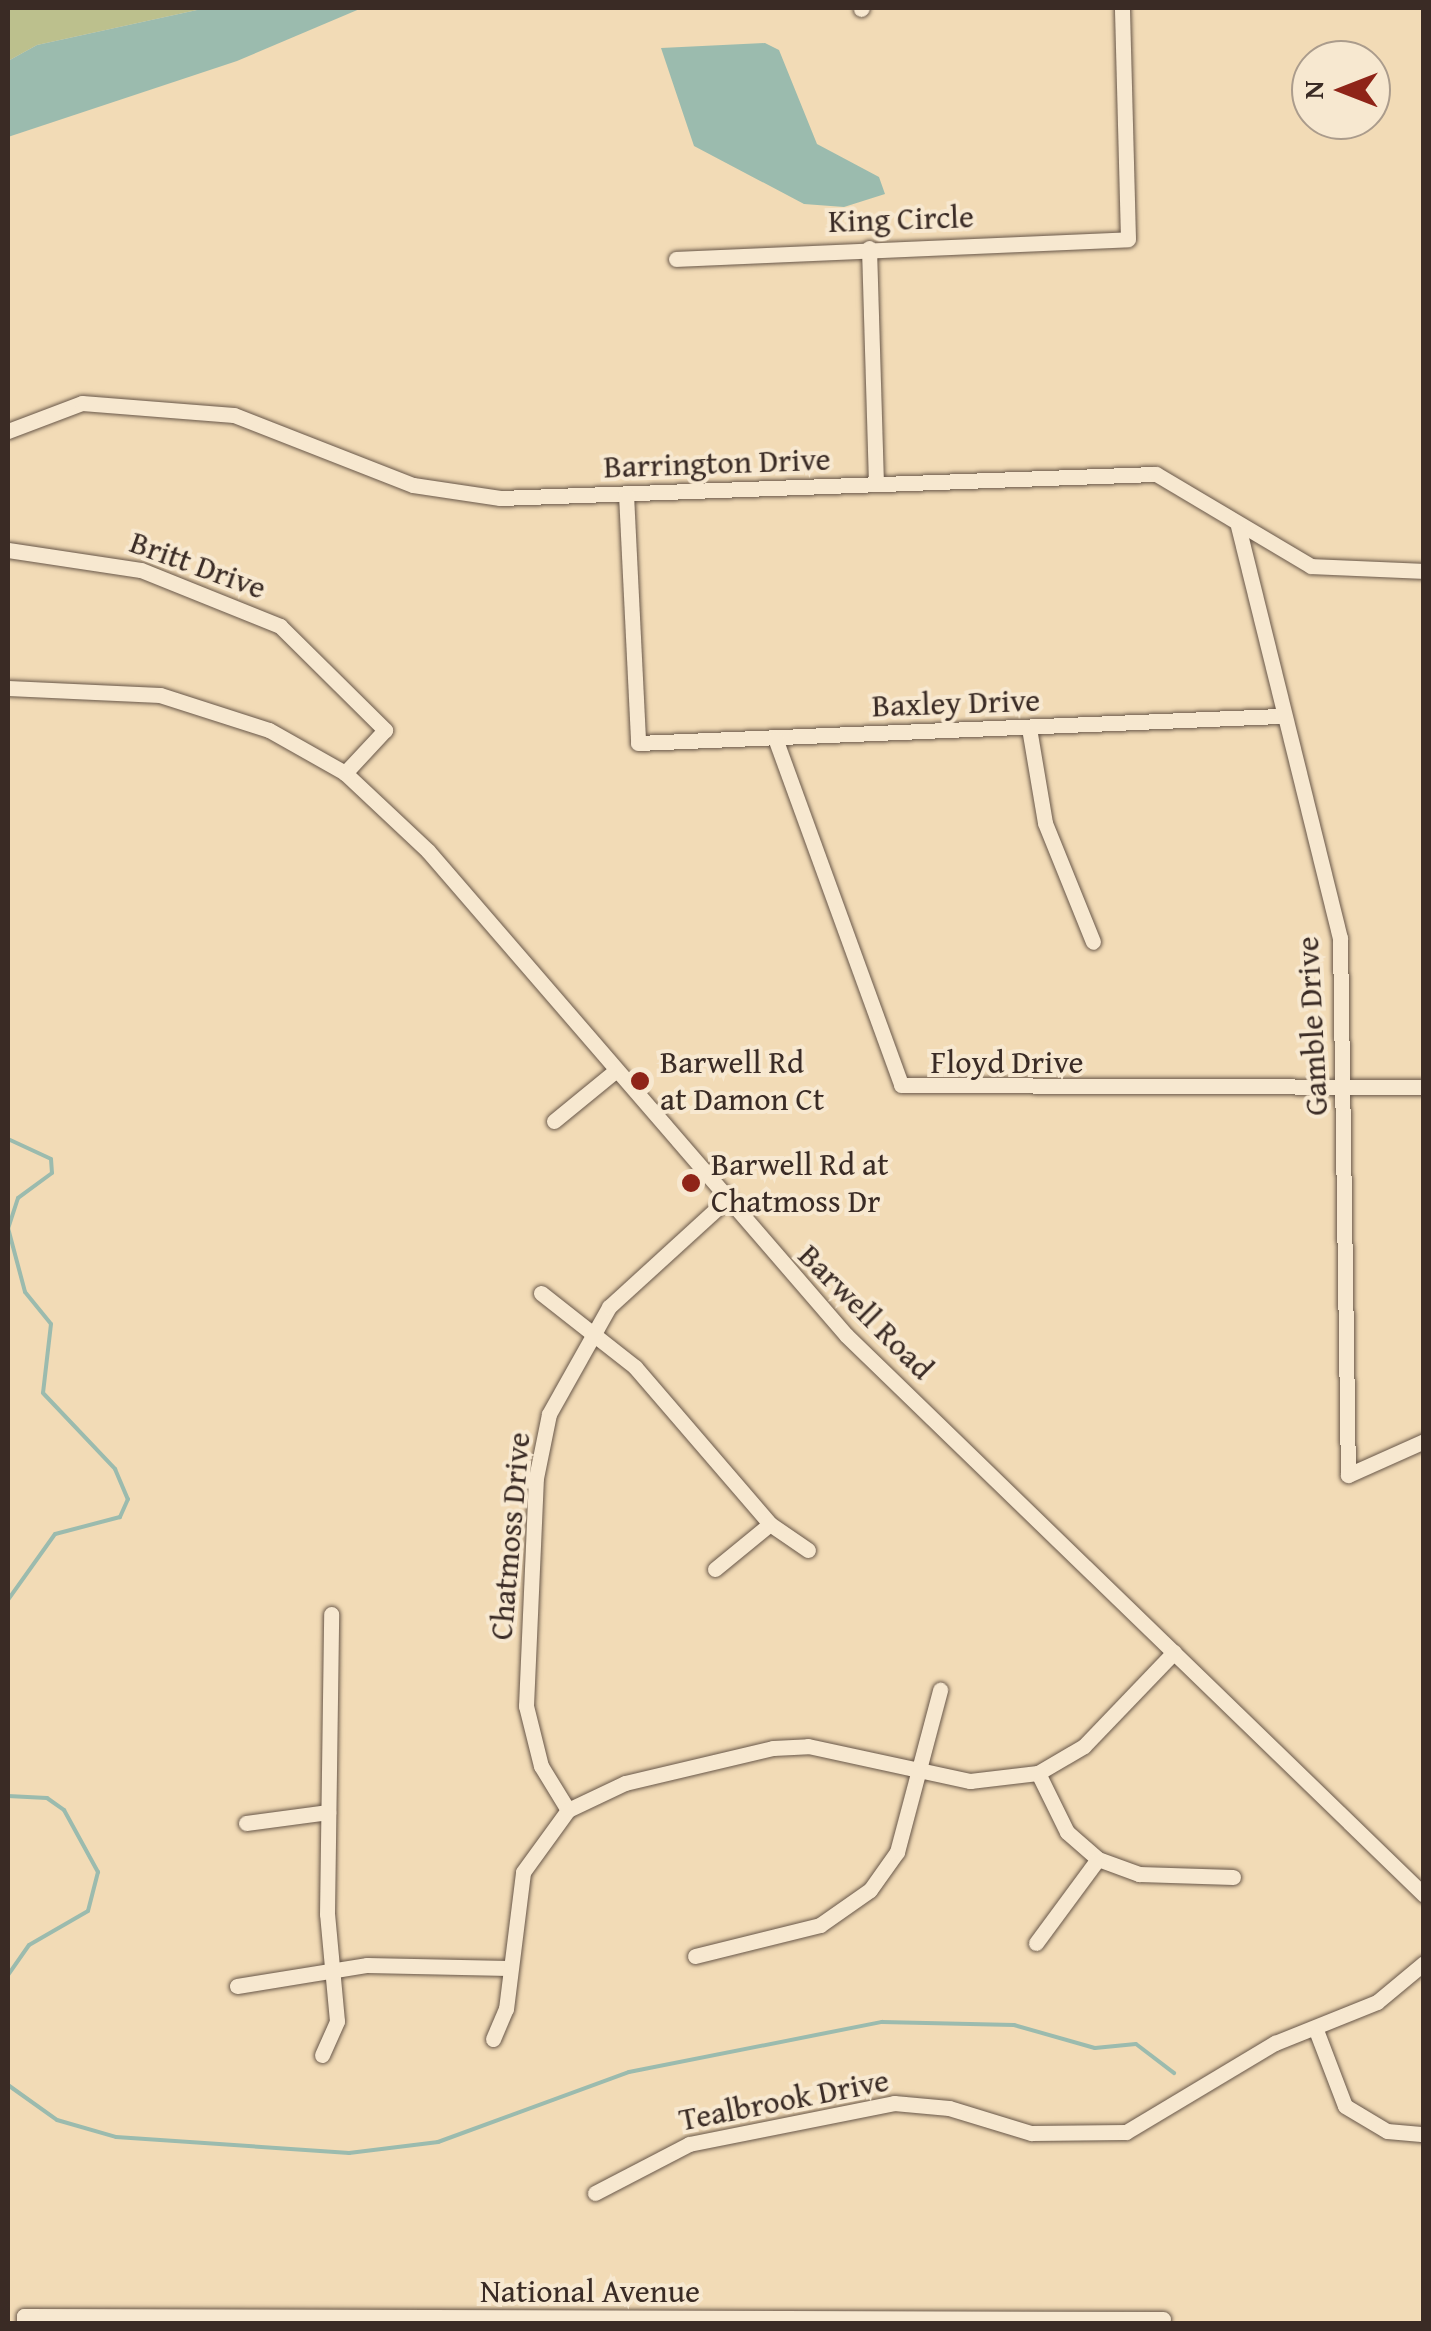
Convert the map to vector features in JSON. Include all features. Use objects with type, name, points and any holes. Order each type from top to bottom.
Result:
[{"type":"street","name":"King Circle","points":[[676,259],[1128,238],[1122,8]]},
{"type":"street","points":[[870,248],[876,483]]},
{"type":"street","name":"Barrington Drive","points":[[8,430],[82,402],[203,411],[276,427],[439,492],[626,494],[1156,474],[1193,489],[1238,526],[1328,571],[1424,572]]},
{"type":"street","name":"Baxley Drive","points":[[626,494],[638,738],[775,738],[1280,716]]},
{"type":"street","name":"Gamble Drive","points":[[1238,526],[1280,716],[1340,938],[1348,1475],[1424,1441]]},
{"type":"street","name":"Britt Drive","points":[[8,550],[141,570],[280,626],[385,730],[346,773]]},
{"type":"street","name":"Barwell Road","points":[[8,688],[160,696],[252,723],[346,773],[428,851],[723,1203],[846,1335],[1424,1895]]},
{"type":"street","points":[[1029,728],[1041,810],[1093,942]]},
{"type":"street","name":"Floyd Drive","points":[[775,738],[901,1086],[1424,1087]]},
{"type":"street","points":[[554,1121],[616,1071]]},
{"type":"street","name":"Chatmoss Drive","points":[[568,1810],[534,1747],[526,1679],[542,1443],[589,1335],[723,1203]]},
{"type":"street","points":[[541,1293],[673,1405],[770,1524],[808,1550]]},
{"type":"street","points":[[715,1569],[770,1524]]},
{"type":"street","points":[[322,2055],[338,2020],[328,1812],[331,1614]]},
{"type":"street","points":[[493,2039],[523,1872],[568,1810],[625,1783],[772,1748],[808,1746],[990,1782],[1038,1773],[1084,1746],[1174,1652]]},
{"type":"street","points":[[695,1956],[800,1932],[856,1903],[896,1852],[922,1770],[940,1690]]},
{"type":"street","points":[[1038,1773],[1066,1832],[1098,1860],[1138,1874],[1233,1877]]},
{"type":"street","points":[[246,1823],[328,1812]]},
{"type":"street","points":[[1036,1944],[1098,1860]]},
{"type":"street","points":[[236,1986],[392,1963],[508,1968]]},
{"type":"street","name":"Tealbrook Drive","points":[[594,2193],[689,2144],[894,2104],[949,2108],[1032,2133],[1126,2132],[1176,2110],[1249,2057],[1377,2002],[1424,1963]]},
{"type":"street","points":[[1316,2030],[1345,2106],[1387,2131],[1424,2134]]},
{"type":"street","name":"National Avenue","points":[[24,2324],[24,2316],[627,2321],[1164,2319]]},
{"type":"green space","points":[[8,8],[206,8],[37,45],[8,61]]},
{"type":"shaded area","points":[[206,8],[362,8],[237,61],[8,137],[8,61],[37,45]]},
{"type":"shaded area","points":[[765,43],[779,50],[817,144],[879,177],[885,194],[844,207],[804,204],[694,146],[661,48]]},
{"type":"waterway","points":[[8,1139],[51,1159],[52,1173],[18,1198],[8,1228],[25,1292],[51,1324],[43,1393],[115,1469],[128,1499],[120,1517],[55,1534],[8,1600]]},
{"type":"waterway","points":[[8,1796],[47,1798],[64,1810],[98,1872],[88,1911],[29,1945],[8,1975]]},
{"type":"waterway","points":[[8,2085],[57,2120],[116,2137],[349,2153],[438,2142],[629,2072],[882,2022],[1014,2025],[1095,2048],[1136,2044],[1174,2073]]},
{"type":"place","name":"Barwell Rd at Damon Ct","points":[[640,1081]]},
{"type":"place","name":"Barwell Rd at Chatmoss Dr","points":[[691,1183]]}]
